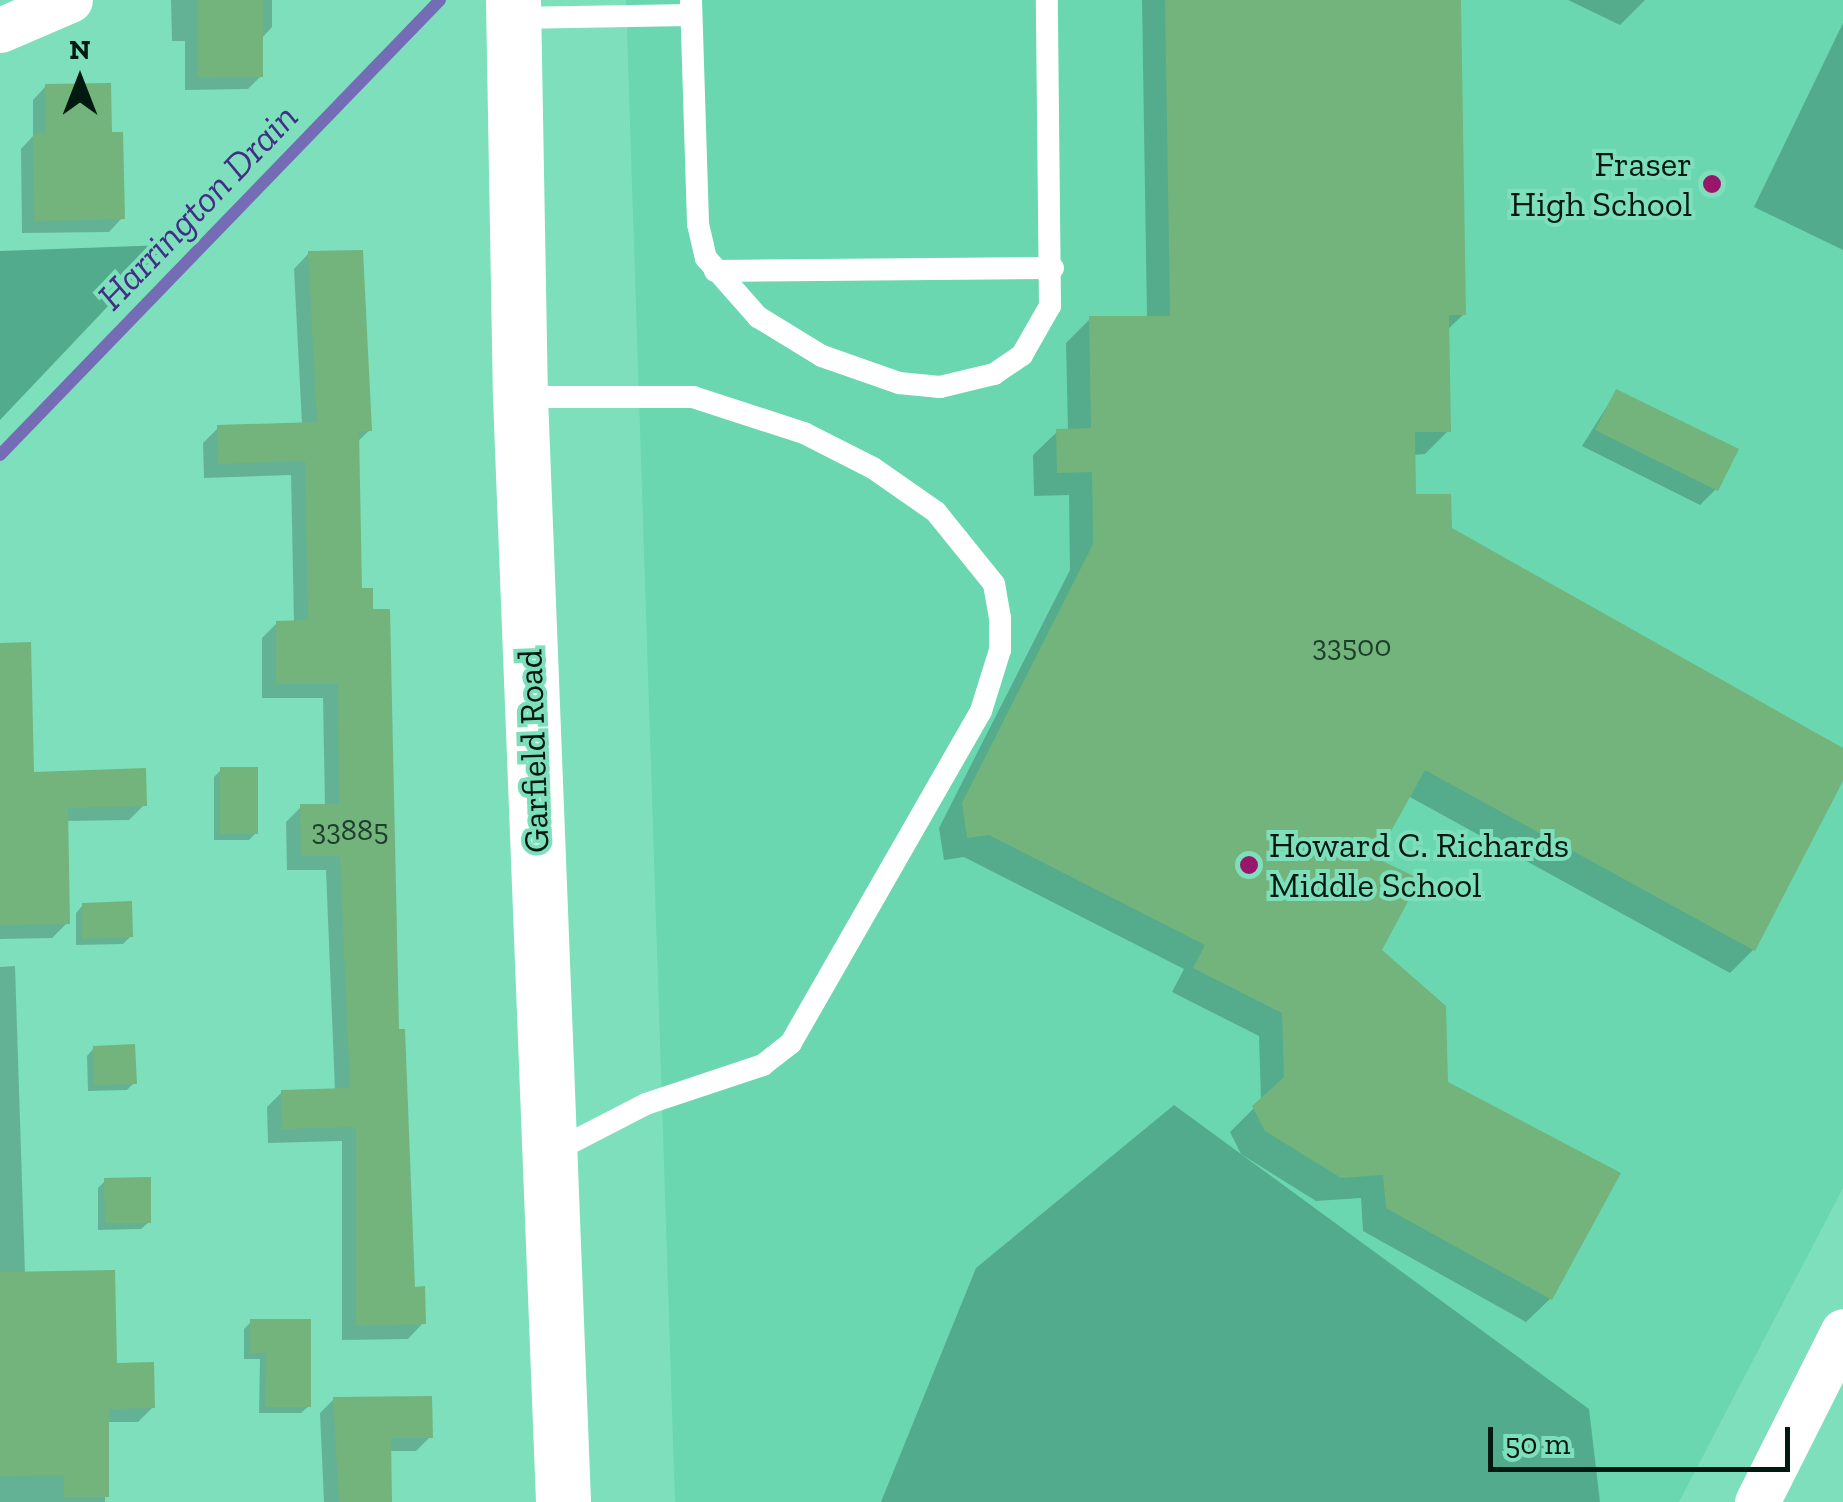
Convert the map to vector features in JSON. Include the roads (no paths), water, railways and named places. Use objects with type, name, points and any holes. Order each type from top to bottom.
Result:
[{"type":"main road","name":"Garfield Road","points":[[513,9],[520,398],[563,1502]]},
{"type":"street","points":[[0,30],[70,0]]},
{"type":"street","points":[[1757,1502],[1843,1331]]},
{"type":"lane","points":[[513,9],[691,7],[698,224],[715,270],[758,317],[822,356],[900,382],[940,387],[994,374],[1022,355],[1042,330],[1053,268],[1048,0]]},
{"type":"lane","points":[[715,270],[1053,268]]},
{"type":"lane","points":[[520,398],[693,397],[822,442],[936,512],[994,584],[1000,618],[1000,650],[981,711],[791,1043],[763,1065],[646,1104],[548,1155]]},
{"type":"waterway","name":"Harrington Drain","points":[[0,455],[440,0]]},
{"type":"place","name":"Fraser High School","points":[[1712,184]]},
{"type":"place","name":"Howard C. Richards Middle School","points":[[1249,865]]}]
